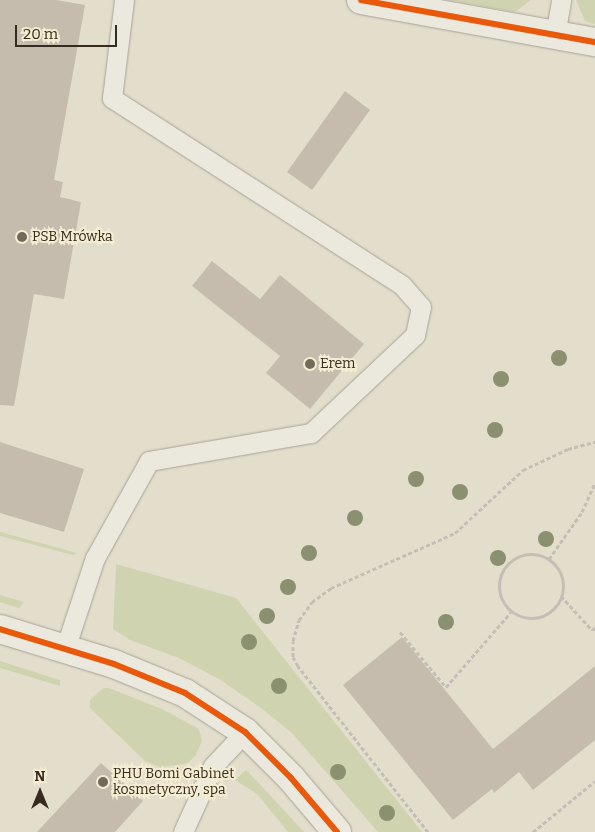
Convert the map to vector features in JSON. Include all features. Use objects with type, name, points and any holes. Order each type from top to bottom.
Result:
[{"type":"street","points":[[361,0],[595,42]]},
{"type":"street","points":[[0,629],[114,664],[185,693],[245,732],[291,778],[337,832]]},
{"type":"lane","points":[[65,649],[95,558],[149,461],[311,433],[415,335],[421,307],[402,284],[112,98],[124,0]]},
{"type":"lane","points":[[555,35],[560,0]]},
{"type":"lane","points":[[182,832],[213,766],[245,732]]},
{"type":"path","points":[[428,832],[298,666],[293,657],[293,641],[300,620],[312,602],[331,588],[456,533],[523,470],[568,449],[595,442]]},
{"type":"path","points":[[548,560],[582,512],[595,483]]},
{"type":"path","points":[[522,556],[539,556],[548,560],[561,576],[561,596],[557,606],[540,617],[525,618],[511,612],[499,594],[502,572],[508,564],[522,556]]},
{"type":"path","points":[[561,596],[592,630],[595,628]]},
{"type":"path","points":[[400,632],[446,687],[511,612]]},
{"type":"path","points":[[534,832],[595,781]]},
{"type":"green space","points":[[448,0],[531,0],[515,12]]},
{"type":"green space","points":[[576,0],[595,0],[595,24],[585,21]]},
{"type":"green space","points":[[0,532],[77,553],[73,555],[0,536]]},
{"type":"green space","points":[[116,564],[236,598],[422,832],[378,832],[292,733],[261,708],[219,679],[179,658],[130,640],[113,629]]},
{"type":"green space","points":[[0,595],[24,602],[19,608],[0,602]]},
{"type":"green space","points":[[0,661],[60,680],[60,686],[0,668]]},
{"type":"green space","points":[[103,688],[109,688],[162,709],[199,729],[202,741],[196,755],[188,763],[178,765],[160,767],[145,761],[90,708],[90,700]]},
{"type":"green space","points":[[246,770],[304,832],[288,832],[257,794],[235,780]]},
{"type":"building","name":"PSB Mrówka","points":[[0,0],[56,0],[85,5],[54,180],[63,182],[60,197],[81,202],[64,299],[34,294],[14,406],[0,405]]},
{"type":"building","points":[[345,91],[370,110],[312,190],[287,172]]},
{"type":"building","points":[[212,261],[260,299],[280,275],[364,344],[310,409],[266,373],[280,356],[192,286]]},
{"type":"building","points":[[0,442],[84,469],[64,532],[0,513]]},
{"type":"building","points":[[402,637],[493,749],[595,666],[595,740],[533,790],[519,772],[494,793],[492,789],[453,820],[343,685]]},
{"type":"building","name":"PHU Bomi Gabinet kosmetyczny, spa","points":[[101,763],[143,801],[115,832],[37,832]]},
{"type":"cycle path","points":[[361,0],[595,42]]},
{"type":"cycle path","points":[[0,629],[114,664],[185,693],[245,732],[291,778],[337,832]]},
{"type":"place","name":"PSB Mrówka","points":[[22,237]]},
{"type":"place","name":"Erem","points":[[310,364]]},
{"type":"place","name":"PHU Bomi Gabinet kosmetyczny, spa","points":[[103,782]]}]
